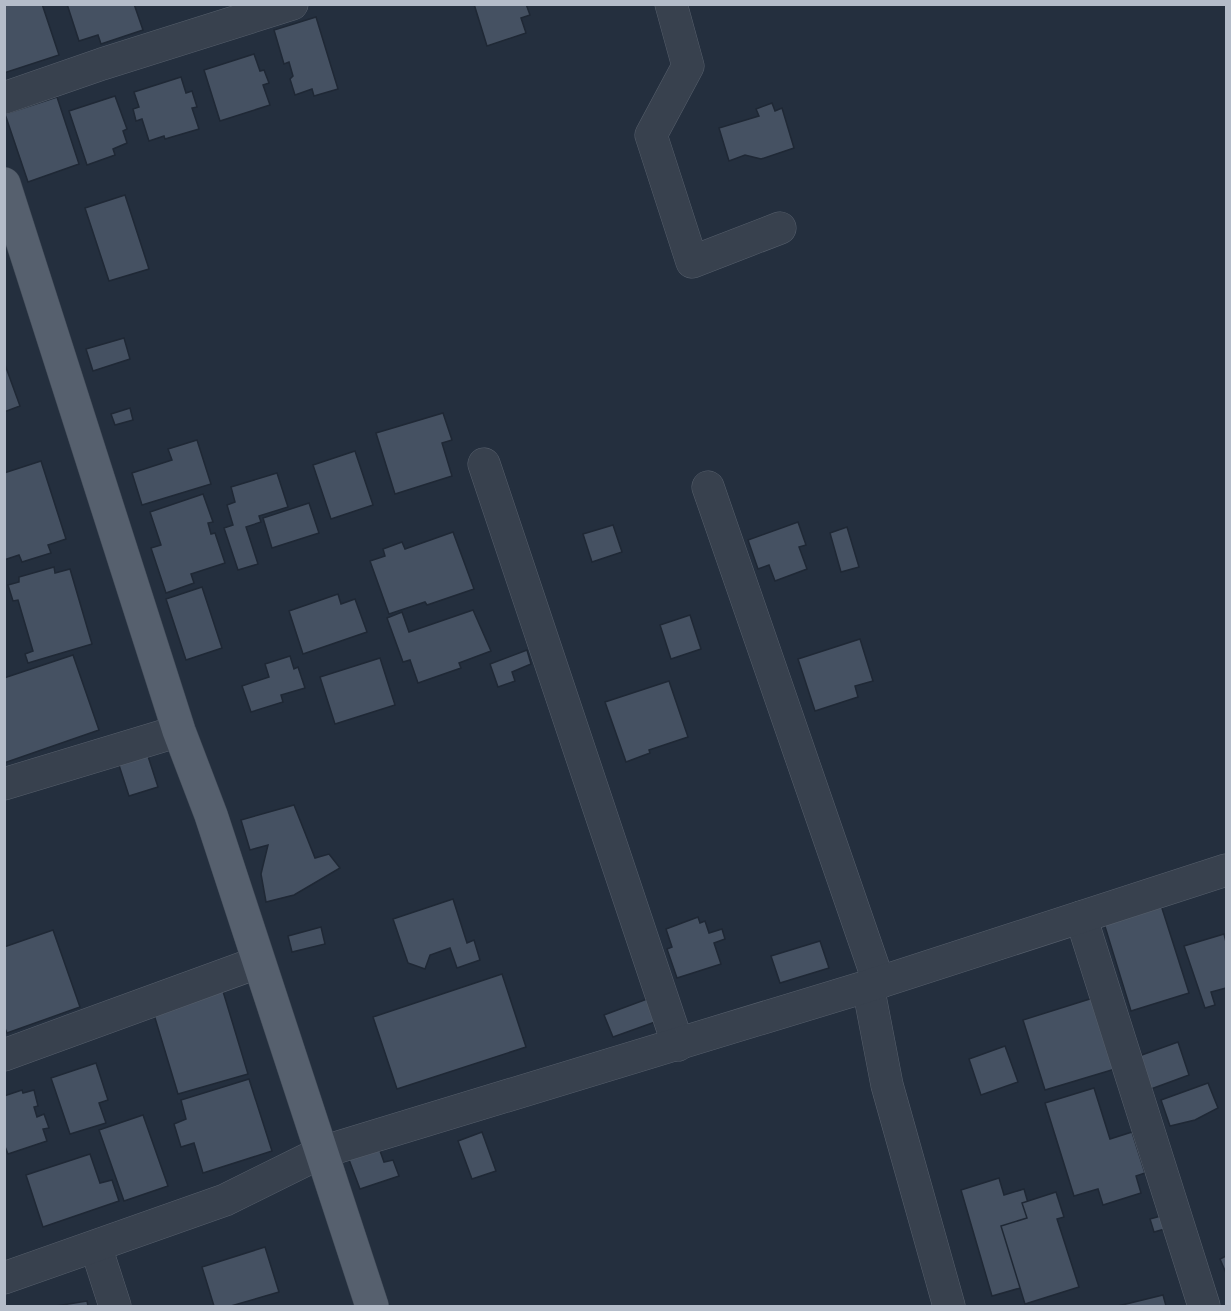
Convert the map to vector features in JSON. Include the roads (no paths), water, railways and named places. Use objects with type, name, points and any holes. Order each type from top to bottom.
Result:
[{"type":"main road","points":[[4,184],[180,731],[372,1306]]},
{"type":"street","points":[[4,98],[102,64],[292,4]]},
{"type":"street","points":[[671,4],[688,66],[651,135],[692,262],[780,228]]},
{"type":"street","points":[[484,464],[678,1045]]},
{"type":"street","points":[[708,487],[873,984],[887,1085],[949,1306]]},
{"type":"street","points":[[4,784],[180,731]]},
{"type":"street","points":[[4,1278],[225,1200],[322,1152],[678,1045],[1227,870]]},
{"type":"street","points":[[1081,916],[1204,1306]]},
{"type":"street","points":[[4,1055],[259,962]]},
{"type":"street","points":[[96,1247],[115,1306]]}]
